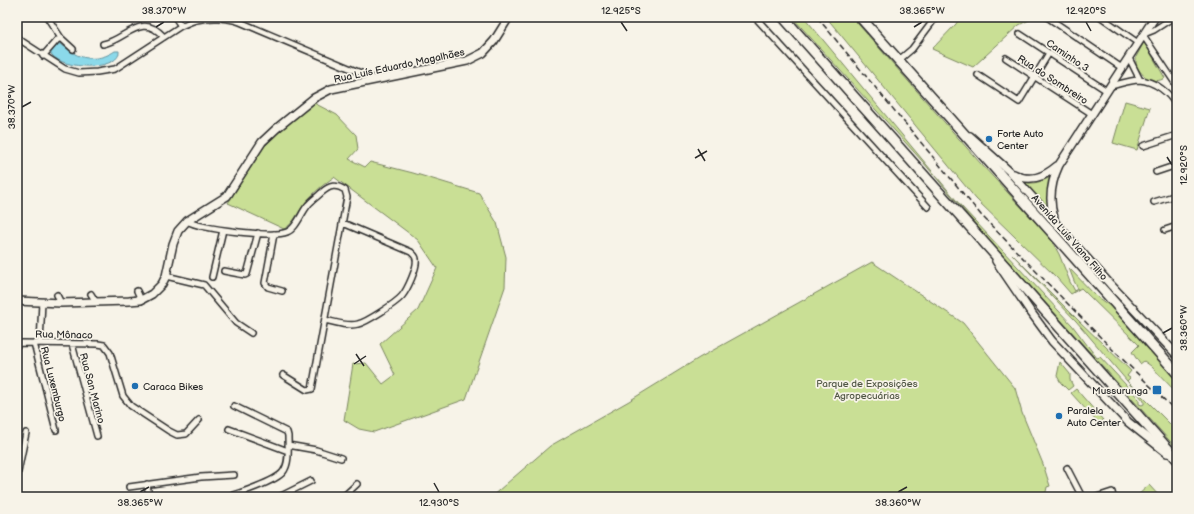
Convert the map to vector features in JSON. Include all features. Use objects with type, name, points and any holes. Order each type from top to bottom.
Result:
[{"type":"highway","points":[[783,17],[975,231],[1177,460]]},
{"type":"highway","name":"Avenida Luís Viana Filho","points":[[860,17],[1177,373]]},
{"type":"main road","name":"Rua Luís Eduardo Magalhães","points":[[141,300],[158,290],[166,276],[173,244],[178,231],[187,221],[227,196],[262,142],[285,120],[325,92],[375,79],[453,64],[474,58],[483,52],[494,41],[509,17]]},
{"type":"main road","points":[[1054,220],[1050,194],[1052,183],[1059,165],[1154,17]]},
{"type":"main road","name":"Avenida Luís Viana Filho","points":[[948,115],[1009,171],[1110,284],[1177,355]]},
{"type":"main road","points":[[1009,171],[1018,176],[1033,178],[1041,177],[1049,173],[1059,165]]},
{"type":"main road","points":[[975,231],[1052,341],[1128,422],[1177,460]]},
{"type":"main road","points":[[17,301],[60,303],[141,300]]},
{"type":"street","points":[[47,17],[61,38],[73,49]]},
{"type":"street","points":[[175,17],[181,26]]},
{"type":"street","points":[[755,17],[928,206]]},
{"type":"street","points":[[899,60],[912,49],[936,17]]},
{"type":"street","points":[[1047,17],[1122,68]]},
{"type":"street","points":[[1102,17],[1138,43]]},
{"type":"street","points":[[1174,17],[1154,30],[1144,34],[1177,86]]},
{"type":"street","points":[[17,38],[65,69],[76,72],[108,71],[192,19],[234,20],[375,79]]},
{"type":"street","points":[[103,44],[112,41],[138,27],[151,27],[159,31],[164,37]]},
{"type":"street","name":"Caminho 3","points":[[1020,34],[1049,54],[1109,88]]},
{"type":"street","points":[[43,56],[57,40],[61,38]]},
{"type":"street","points":[[978,75],[1019,102],[1049,54]]},
{"type":"street","name":"Rua do Sombreiro","points":[[1006,58],[1092,114]]},
{"type":"street","points":[[1129,58],[1140,80]]},
{"type":"street","points":[[1109,88],[1140,80],[1151,83],[1161,88],[1176,100],[1177,107]]},
{"type":"street","points":[[1143,146],[1177,135]]},
{"type":"street","points":[[1156,172],[1177,165]]},
{"type":"street","points":[[187,221],[192,224],[223,230],[283,234],[291,230],[310,203],[324,190],[333,186],[338,186],[347,194],[312,389],[307,390],[283,375]]},
{"type":"street","points":[[1154,202],[1177,195]]},
{"type":"street","points":[[324,320],[358,324],[386,308],[403,295],[417,261],[416,257],[411,252],[343,223]]},
{"type":"street","points":[[1165,230],[1177,226]]},
{"type":"street","points":[[212,277],[223,230]]},
{"type":"street","points":[[224,271],[245,275],[247,274],[258,233]]},
{"type":"street","points":[[274,234],[265,283],[268,287],[282,291]]},
{"type":"street","points":[[166,276],[204,285],[236,323],[251,332]]},
{"type":"street","points":[[137,291],[141,300]]},
{"type":"street","points":[[91,294],[96,302]]},
{"type":"street","points":[[57,295],[60,303]]},
{"type":"street","points":[[40,343],[42,302]]},
{"type":"street","name":"Rua Luxemburgo","points":[[34,343],[56,430]]},
{"type":"street","name":"Rua Mônaco","points":[[17,344],[40,343],[104,345],[110,353],[123,396],[127,402],[143,415],[177,435],[186,434],[200,420]]},
{"type":"street","name":"Rua San Marino","points":[[72,344],[97,436]]},
{"type":"street","points":[[226,497],[253,488],[282,474],[287,463],[288,436],[286,432],[234,406]]},
{"type":"street","points":[[229,429],[288,448],[316,450],[341,458]]},
{"type":"street","points":[[17,477],[26,433]]},
{"type":"street","points":[[1067,468],[1082,497]]},
{"type":"street","points":[[130,487],[234,475]]},
{"type":"street","points":[[279,497],[311,481]]},
{"type":"street","points":[[147,484],[149,497]]},
{"type":"street","points":[[343,497],[357,484]]},
{"type":"street","points":[[1097,497],[1112,494]]},
{"type":"green space","points":[[792,17],[804,17],[961,206],[1072,325],[1097,358],[1100,357],[1139,399],[1139,404],[1144,404],[1144,401],[1127,381],[1177,431],[1177,449],[988,239],[923,162]]},
{"type":"green space","points":[[826,17],[852,17],[981,164],[1050,238],[1059,254],[1075,291],[1078,289],[1069,268],[1097,297],[1110,306],[1177,381],[1177,393],[1151,366],[1144,361],[1140,364],[1132,352],[1139,345],[1081,288],[1071,294],[1057,278],[976,199]]},
{"type":"green space","points":[[960,17],[1035,17],[1019,25],[973,67],[932,49],[956,24]]},
{"type":"green space","points":[[1144,42],[1165,78],[1156,81],[1149,79],[1142,74],[1136,66],[1136,57]]},
{"type":"green space","points":[[1125,101],[1150,108],[1137,150],[1113,143]]},
{"type":"green space","points":[[314,103],[337,115],[356,135],[358,149],[349,159],[365,167],[370,162],[479,193],[497,223],[506,257],[505,287],[466,399],[374,432],[359,429],[344,420],[353,364],[366,363],[383,384],[395,375],[380,344],[418,310],[437,268],[418,240],[334,177],[312,195],[291,224],[284,229],[228,203],[264,147],[288,123]]},
{"type":"green space","points":[[1051,177],[1049,211],[1023,182],[1034,183]]},
{"type":"green space","points":[[1012,254],[1131,371],[1127,376],[1130,378],[1127,381],[1076,321]]},
{"type":"green space","name":"Parque de Exposições Agropecuárias","points":[[872,262],[963,323],[1015,388],[1022,413],[1043,464],[1050,486],[1047,487],[1045,497],[491,497],[550,446],[629,401],[699,358]]},
{"type":"green space","points":[[1060,362],[1070,374],[1070,380],[1073,386],[1068,390],[1057,376]]},
{"type":"green space","points":[[1076,389],[1103,420],[1099,424],[1071,393]]},
{"type":"green space","points":[[1149,485],[1160,497],[1136,497]]},
{"type":"water","points":[[58,43],[75,54],[85,58],[106,56],[115,51],[119,51],[117,58],[110,62],[89,66],[76,65],[65,63],[56,58],[50,52],[51,48]]},
{"type":"railway","points":[[817,17],[981,215],[1114,351],[1177,412]]},
{"type":"place","name":"Forte Auto Center","points":[[989,139]]},
{"type":"place","name":"Caraca Bikes","points":[[135,386]]},
{"type":"place","name":"Mussurunga","points":[[1157,390]]},
{"type":"place","name":"Paralela Auto Center","points":[[1059,416]]}]
